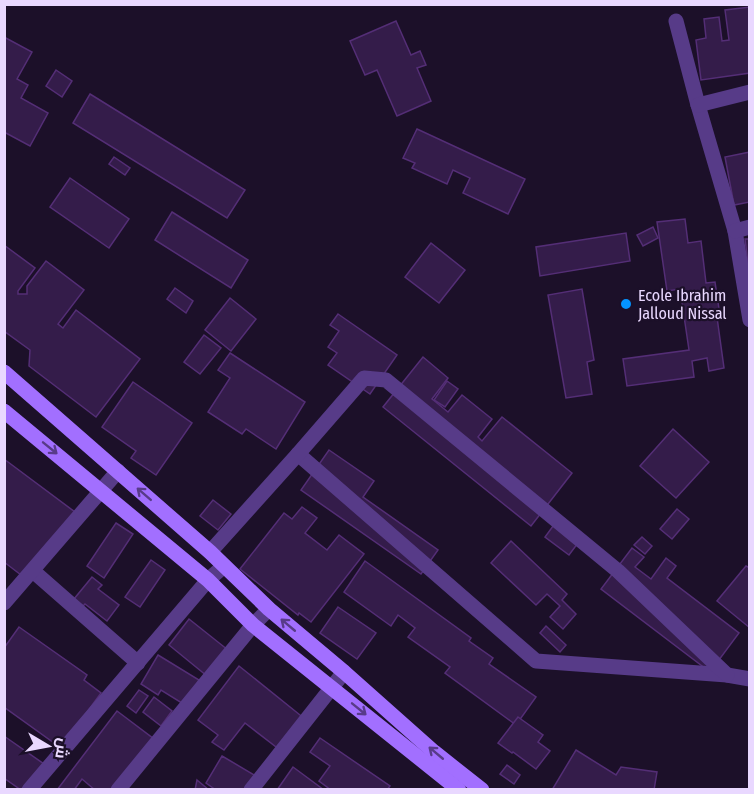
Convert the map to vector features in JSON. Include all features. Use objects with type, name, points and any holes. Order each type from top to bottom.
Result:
[{"type":"main road","points":[[4,372],[210,552],[269,609],[434,752],[482,789]]},
{"type":"main road","points":[[4,411],[208,580],[254,625],[459,789]]},
{"type":"street","points":[[676,21],[698,105],[742,229],[750,320]]},
{"type":"street","points":[[698,105],[750,92]]},
{"type":"street","points":[[210,552],[363,378],[386,380],[618,571],[727,675]]},
{"type":"street","points":[[298,454],[536,661],[727,675],[750,680]]},
{"type":"street","points":[[4,603],[118,471]]},
{"type":"street","points":[[29,789],[208,580],[224,566]]},
{"type":"street","points":[[33,571],[138,663]]},
{"type":"street","points":[[118,789],[269,609]]},
{"type":"street","points":[[251,789],[344,672]]},
{"type":"building","points":[[750,7],[750,73],[701,80],[696,40],[706,38],[704,19],[719,17],[722,41],[729,40],[725,10]]},
{"type":"building","points":[[396,21],[411,55],[420,51],[426,65],[417,68],[431,101],[397,116],[377,70],[365,75],[350,41]]},
{"type":"building","points":[[4,37],[32,52],[17,79],[28,85],[21,98],[48,113],[30,146],[4,132]]},
{"type":"building","points":[[56,70],[72,81],[62,97],[46,86]]},
{"type":"building","points":[[90,94],[245,190],[227,218],[73,123]]},
{"type":"building","points":[[417,129],[525,179],[508,214],[463,193],[470,178],[453,170],[447,184],[412,168],[415,163],[403,158]]},
{"type":"building","points":[[750,152],[750,202],[734,205],[725,157]]},
{"type":"building","points":[[114,157],[130,168],[125,175],[109,164]]},
{"type":"building","points":[[70,178],[129,219],[109,248],[50,207]]},
{"type":"building","points":[[172,212],[248,260],[231,288],[155,240]]},
{"type":"building","points":[[685,219],[688,243],[701,241],[706,283],[715,282],[719,309],[716,310],[724,368],[709,371],[707,358],[692,361],[694,377],[627,386],[623,359],[689,350],[680,289],[667,291],[657,222]]},
{"type":"building","points":[[653,227],[658,238],[643,246],[637,235]]},
{"type":"building","points":[[626,233],[630,261],[540,276],[536,247]]},
{"type":"building","points":[[745,239],[750,239],[750,280]]},
{"type":"building","points":[[431,243],[465,270],[439,303],[405,277]]},
{"type":"building","points":[[4,245],[35,268],[18,294],[27,294],[27,286],[46,261],[84,290],[58,324],[63,328],[76,310],[140,359],[96,417],[29,366],[30,350],[4,331]]},
{"type":"building","points":[[175,288],[193,301],[186,313],[167,299]]},
{"type":"building","points":[[582,289],[594,360],[587,362],[592,394],[566,398],[548,295]]},
{"type":"building","points":[[230,298],[256,319],[231,351],[205,330]]},
{"type":"building","points":[[338,314],[397,355],[370,394],[328,365],[337,353],[328,347],[339,331],[330,325]]},
{"type":"building","points":[[204,335],[221,348],[200,374],[184,362]]},
{"type":"building","points":[[230,353],[305,402],[276,449],[246,429],[242,434],[208,412],[230,378],[218,370]]},
{"type":"building","points":[[423,357],[448,378],[432,399],[448,412],[462,395],[492,419],[478,437],[482,441],[502,417],[572,473],[531,526],[383,407]]},
{"type":"building","points":[[447,381],[458,389],[445,407],[434,400]]},
{"type":"building","points":[[133,382],[192,423],[156,475],[131,458],[136,451],[102,427]]},
{"type":"building","points":[[673,429],[709,462],[676,498],[640,466]]},
{"type":"building","points":[[329,450],[374,481],[363,497],[438,550],[421,574],[301,490]]},
{"type":"building","points":[[4,459],[75,512],[25,578],[4,562]]},
{"type":"building","points":[[213,500],[231,514],[218,530],[200,516]]},
{"type":"building","points":[[302,507],[317,518],[305,533],[327,550],[339,535],[364,554],[311,622],[299,613],[298,615],[240,569],[284,513],[292,519]]},
{"type":"building","points":[[677,509],[689,519],[672,539],[660,529]]},
{"type":"building","points":[[556,522],[581,539],[569,555],[545,537]]},
{"type":"building","points":[[116,523],[133,534],[104,578],[87,566]]},
{"type":"building","points":[[642,537],[652,546],[645,554],[634,545]]},
{"type":"building","points":[[511,541],[567,594],[562,600],[576,614],[563,629],[550,617],[560,606],[547,594],[536,605],[491,563]]},
{"type":"building","points":[[632,548],[644,557],[635,567],[651,579],[666,558],[676,566],[667,578],[739,633],[710,672],[601,589]]},
{"type":"building","points":[[151,560],[165,570],[140,607],[125,597]]},
{"type":"building","points":[[365,561],[471,638],[469,641],[493,658],[489,664],[536,697],[516,725],[445,673],[450,667],[408,637],[415,628],[398,615],[391,626],[344,592]]},
{"type":"building","points":[[746,566],[750,568],[750,628],[717,601]]},
{"type":"building","points":[[92,577],[102,585],[98,589],[119,605],[107,621],[85,604],[83,606],[74,599]]},
{"type":"building","points":[[338,607],[376,633],[357,659],[320,633]]},
{"type":"building","points":[[189,619],[228,650],[207,676],[169,645]]},
{"type":"building","points":[[546,626],[566,645],[560,652],[540,633]]},
{"type":"building","points":[[19,627],[87,675],[84,680],[101,693],[61,748],[4,707],[4,648]]},
{"type":"building","points":[[158,655],[199,680],[185,705],[161,690],[158,695],[141,684]]},
{"type":"building","points":[[239,666],[305,719],[280,750],[245,723],[224,750],[212,742],[218,735],[198,720]]},
{"type":"building","points":[[139,690],[148,696],[136,713],[127,706]]},
{"type":"building","points":[[154,697],[172,711],[161,726],[143,712]]},
{"type":"building","points":[[117,711],[154,739],[116,790],[95,790],[82,779],[74,790],[57,790]]},
{"type":"building","points":[[518,717],[543,735],[538,742],[550,751],[536,769],[498,743]]},
{"type":"building","points":[[4,736],[44,764],[26,790],[21,790],[4,778]]},
{"type":"building","points":[[320,738],[390,786],[387,790],[331,790],[319,781],[330,766],[310,752]]},
{"type":"building","points":[[576,750],[616,775],[621,767],[657,772],[654,790],[552,790]]},
{"type":"building","points":[[222,756],[256,776],[248,790],[216,790],[206,783]]},
{"type":"building","points":[[507,765],[520,775],[514,784],[500,774]]},
{"type":"building","points":[[293,767],[324,790],[277,790]]},
{"type":"building","points":[[197,780],[209,790],[195,790]]},
{"type":"place","name":"Ecole Ibrahim Jalloud Nissal","points":[[626,304]]}]
